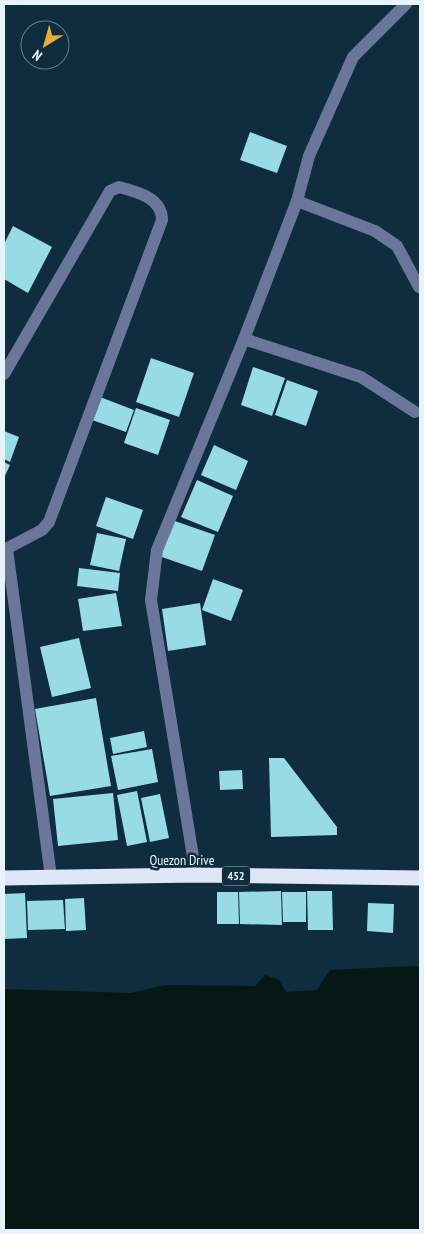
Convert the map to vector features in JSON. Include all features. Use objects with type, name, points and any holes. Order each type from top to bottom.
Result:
[{"type":"highway","name":"Quezon Drive","points":[[4,878],[196,875],[420,878]]},
{"type":"street","points":[[196,875],[151,600],[156,550],[244,339],[297,201],[309,156],[353,57],[406,4]]},
{"type":"street","points":[[4,374],[110,191],[119,187],[156,202],[162,210],[162,220],[49,522],[42,530],[6,550],[52,877]]},
{"type":"street","points":[[297,201],[375,230],[397,246],[419,287]]},
{"type":"street","points":[[244,339],[361,377],[415,412]]},
{"type":"shaded area","points":[[420,967],[420,1230],[4,1230],[4,989],[131,993],[166,985],[255,986],[265,975],[279,980],[286,992],[317,990],[330,970]]},
{"type":"building","points":[[250,132],[287,146],[277,173],[240,160]]},
{"type":"building","points":[[13,226],[52,247],[28,293],[4,279],[4,244]]},
{"type":"building","points":[[151,358],[194,373],[179,417],[136,402]]},
{"type":"building","points":[[253,367],[285,378],[272,416],[241,405]]},
{"type":"building","points":[[287,380],[318,391],[306,426],[275,415]]},
{"type":"building","points":[[100,397],[134,410],[126,432],[92,420]]},
{"type":"building","points":[[136,408],[170,420],[158,455],[124,443]]},
{"type":"building","points":[[4,431],[19,437],[10,462],[4,459]]},
{"type":"building","points":[[214,445],[248,461],[236,490],[201,475]]},
{"type":"building","points":[[4,462],[10,465],[4,478]]},
{"type":"building","points":[[197,480],[233,496],[218,532],[181,517]]},
{"type":"building","points":[[106,497],[143,510],[133,539],[96,526]]},
{"type":"building","points":[[172,520],[215,535],[202,571],[159,556]]},
{"type":"building","points":[[97,533],[126,539],[119,571],[90,565]]},
{"type":"building","points":[[79,568],[120,573],[118,591],[77,586]]},
{"type":"building","points":[[213,579],[243,590],[231,621],[202,610]]},
{"type":"building","points":[[116,593],[122,626],[83,631],[78,599]]},
{"type":"building","points":[[200,603],[206,645],[168,651],[162,609]]},
{"type":"building","points":[[79,638],[91,688],[52,697],[40,647]]},
{"type":"building","points":[[96,698],[111,786],[50,796],[35,709]]},
{"type":"building","points":[[144,731],[147,747],[113,754],[110,738]]},
{"type":"building","points":[[152,749],[158,782],[118,790],[111,756]]},
{"type":"building","points":[[269,758],[284,758],[337,827],[337,835],[271,837]]},
{"type":"building","points":[[242,770],[243,789],[220,790],[219,771]]},
{"type":"building","points":[[137,791],[147,842],[127,846],[117,795]]},
{"type":"building","points":[[113,793],[118,840],[58,846],[53,799]]},
{"type":"building","points":[[160,794],[169,838],[150,842],[141,798]]},
{"type":"building","points":[[281,891],[282,925],[240,924],[239,892]]},
{"type":"building","points":[[307,891],[332,891],[333,930],[308,930]]},
{"type":"building","points":[[217,892],[238,892],[239,924],[217,924]]},
{"type":"building","points":[[282,892],[306,892],[306,922],[283,922]]},
{"type":"building","points":[[25,893],[27,938],[4,939],[4,894]]},
{"type":"building","points":[[84,898],[86,930],[66,931],[65,899]]},
{"type":"building","points":[[63,900],[65,929],[28,930],[27,901]]},
{"type":"building","points":[[368,903],[394,904],[393,933],[367,931]]}]
